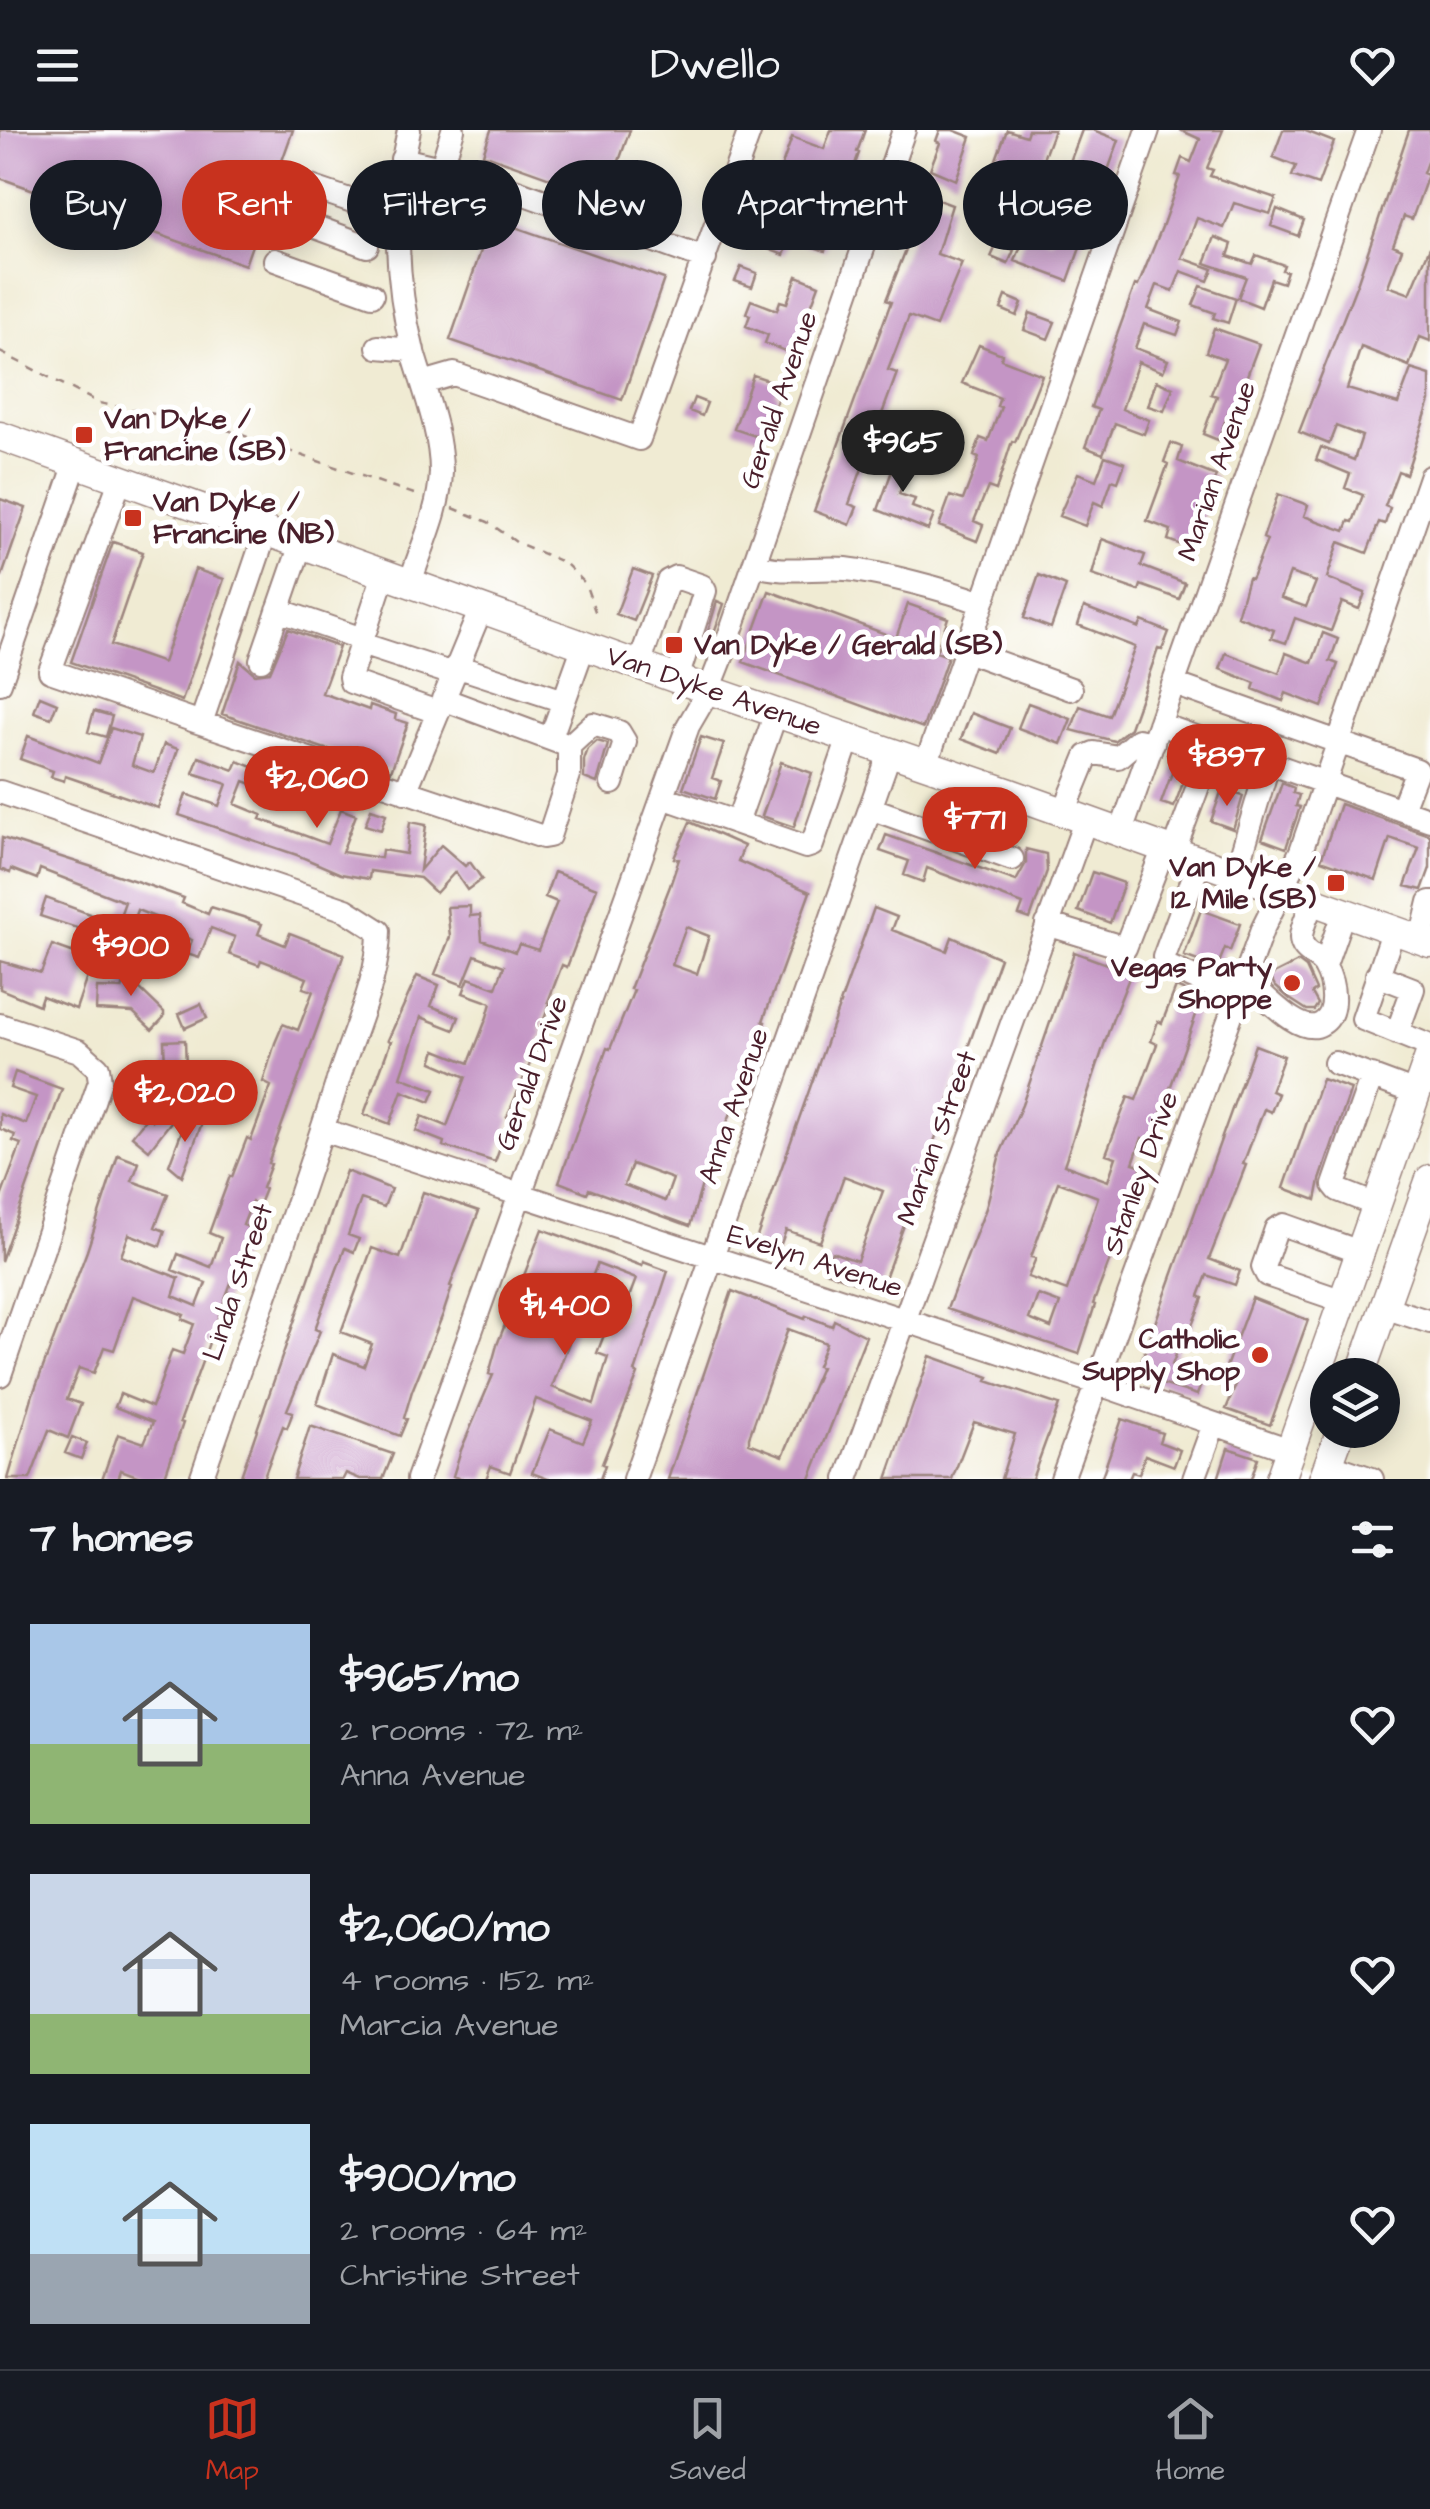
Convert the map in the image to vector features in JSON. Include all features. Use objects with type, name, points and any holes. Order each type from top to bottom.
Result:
[{"type":"main road","name":"Van Dyke Avenue","points":[[0,436],[1426,941]]},
{"type":"main road","points":[[1280,1479],[1430,1054]]},
{"type":"main road","points":[[1366,1358],[1430,1179]]},
{"type":"main road","points":[[1376,1205],[1396,1226],[1411,1232]]},
{"type":"main road","points":[[1290,1450],[1319,1474],[1331,1448]]},
{"type":"street","points":[[409,130],[402,159],[397,225],[402,290],[441,473],[437,502],[362,642],[351,682],[560,742],[593,724],[619,732],[625,742],[612,782]]},
{"type":"street","points":[[444,160],[453,130]]},
{"type":"street","points":[[423,383],[454,374],[639,438],[750,130]]},
{"type":"street","name":"Gerald Avenue","points":[[709,690],[904,130]]},
{"type":"street","points":[[926,764],[1148,130]]},
{"type":"street","name":"Marian Avenue","points":[[1121,832],[1369,130]]},
{"type":"street","points":[[402,159],[408,160]]},
{"type":"street","points":[[522,194],[704,258]]},
{"type":"street","points":[[276,260],[372,295]]},
{"type":"street","points":[[378,347],[413,350]]},
{"type":"street","points":[[0,683],[5,654],[76,463]]},
{"type":"street","name":"Stanley Drive","points":[[1062,1479],[1262,930],[1300,851],[1430,477]]},
{"type":"street","points":[[50,671],[121,478]]},
{"type":"street","points":[[201,723],[266,532]]},
{"type":"street","points":[[261,660],[301,544]]},
{"type":"street","points":[[754,564],[770,570],[852,570],[982,603]]},
{"type":"street","points":[[639,665],[668,580],[676,577],[704,590],[677,678]]},
{"type":"street","points":[[405,792],[481,609]]},
{"type":"street","points":[[278,610],[362,642],[564,701]]},
{"type":"street","points":[[5,654],[543,837],[549,836],[569,775],[560,742],[564,701],[584,645]]},
{"type":"street","points":[[966,651],[1071,689]]},
{"type":"street","points":[[1174,684],[1417,770],[1402,809]]},
{"type":"street","name":"Gerald Drive","points":[[418,1479],[688,726],[709,690]]},
{"type":"street","points":[[736,822],[776,713]]},
{"type":"street","points":[[1156,733],[1214,743],[1430,820]]},
{"type":"street","name":"Marian Street","points":[[847,1479],[1047,924],[1087,756],[1094,753],[1118,758],[1138,740],[1156,733]]},
{"type":"street","points":[[663,797],[812,846],[849,738]]},
{"type":"street","points":[[1214,743],[1179,853],[1164,958],[1167,966],[1241,988],[1292,1021],[1314,1027],[1326,1021],[1333,1006],[1325,965],[1344,911]]},
{"type":"street","name":"Anna Avenue","points":[[634,1479],[890,752]]},
{"type":"street","points":[[1236,873],[1270,762]]},
{"type":"street","name":"Linda Street","points":[[0,792],[346,910],[379,931],[372,972],[322,1130],[201,1479]]},
{"type":"street","points":[[870,808],[1001,855],[1010,792]]},
{"type":"street","points":[[1047,924],[1124,948],[1179,853]]},
{"type":"street","points":[[1313,900],[1301,938],[1309,952],[1325,965]]},
{"type":"street","points":[[1426,941],[1430,902]]},
{"type":"street","points":[[1394,928],[1363,1019],[1430,1046]]},
{"type":"street","points":[[1377,975],[1413,989],[1397,1033]]},
{"type":"street","points":[[0,1024],[78,1051],[98,1068],[100,1080],[0,1374]]},
{"type":"street","points":[[1335,1062],[1416,1093]]},
{"type":"street","points":[[1372,1076],[1334,1185],[1376,1205]]},
{"type":"street","name":"Evelyn Avenue","points":[[322,1130],[1096,1382],[1290,1450]]},
{"type":"street","points":[[1342,1301],[1267,1275],[1263,1267],[1276,1229],[1284,1225],[1360,1252]]},
{"type":"street","points":[[1384,1307],[1430,1322]]},
{"type":"street","points":[[1194,1479],[1214,1424]]},
{"type":"street","points":[[1319,1474],[1372,1479]]},
{"type":"path","points":[[0,352],[99,403],[216,426],[488,522],[516,542],[565,564],[586,583],[596,614]]},
{"type":"building","points":[[0,130],[293,130],[282,160],[182,160],[182,243],[162,236],[162,160],[30,160],[30,189],[0,178]]},
{"type":"building","points":[[491,130],[630,130],[619,160],[542,160],[542,175],[522,168],[522,160],[500,160],[483,154]]},
{"type":"building","points":[[831,130],[865,130],[856,160],[784,160],[792,137],[824,149]]},
{"type":"building","points":[[940,130],[971,137],[956,180],[943,174],[943,160],[933,160],[940,143],[936,141]]},
{"type":"building","points":[[1007,130],[1026,136],[1028,130],[1054,130],[1043,160],[996,160]]},
{"type":"building","points":[[1082,130],[1119,140],[1112,160],[1071,160]]},
{"type":"building","points":[[1180,130],[1223,130],[1207,168],[1213,170],[1210,176],[1276,198],[1270,214],[1234,203],[1224,228],[1197,218],[1182,258],[1213,269],[1208,281],[1181,271],[1173,291],[1157,285],[1148,309],[1182,322],[1177,335],[1144,324],[1135,348],[1168,360],[1163,372],[1138,362],[1122,409],[1149,420],[1144,434],[1115,423],[1103,454],[1085,447],[1099,410],[1091,407],[1135,285],[1138,286],[1162,227],[1180,176],[1176,175],[1182,158],[1191,162],[1200,139]]},
{"type":"building","points":[[1283,130],[1303,130],[1334,142],[1318,185],[1292,176],[1296,166],[1273,157]]},
{"type":"building","points":[[1409,130],[1430,130],[1430,154],[1423,173],[1428,175],[1412,219],[1404,216],[1393,245],[1402,249],[1388,286],[1410,294],[1430,247],[1430,341],[1420,337],[1409,366],[1361,347],[1347,389],[1398,404],[1411,369],[1430,375],[1430,401],[1406,474],[1398,471],[1385,506],[1390,508],[1385,524],[1379,522],[1367,553],[1339,542],[1327,578],[1365,593],[1359,609],[1342,602],[1331,631],[1295,618],[1286,643],[1271,638],[1274,630],[1237,616],[1248,578],[1253,575],[1267,540],[1263,538],[1278,494],[1308,505],[1304,516],[1345,531],[1349,521],[1353,522],[1363,495],[1345,488],[1350,474],[1316,460],[1321,447],[1354,460],[1362,436],[1336,426],[1329,444],[1299,432],[1358,281]],"holes":[[[1290,573],[1316,582],[1306,607],[1281,598]]]},
{"type":"building","points":[[943,202],[952,205],[943,234]]},
{"type":"building","points":[[1277,209],[1304,220],[1298,236],[1271,226]]},
{"type":"building","points":[[522,229],[542,236],[542,250],[581,250],[664,279],[622,400],[450,340],[481,250],[522,250]]},
{"type":"building","points":[[1215,237],[1232,244],[1228,256],[1252,264],[1256,255],[1284,265],[1282,270],[1287,271],[1283,283],[1271,279],[1261,307],[1238,298],[1246,277],[1205,263]]},
{"type":"building","points":[[203,250],[250,250],[245,265]]},
{"type":"building","points":[[906,250],[938,250],[937,254],[962,263],[936,326],[909,316],[888,370],[897,373],[849,504],[857,507],[850,525],[814,511],[891,302],[886,300]]},
{"type":"building","points":[[994,250],[1014,250],[1008,264],[991,257]]},
{"type":"building","points":[[1019,250],[1079,250],[1068,281],[1015,261]]},
{"type":"building","points":[[741,267],[757,273],[752,287],[735,281]]},
{"type":"building","points":[[797,276],[819,285],[793,354],[765,343],[768,335],[746,326],[750,315],[746,313],[751,300],[777,310],[780,301],[787,303]]},
{"type":"building","points":[[1201,286],[1236,298],[1228,323],[1193,305]]},
{"type":"building","points":[[1006,296],[1022,303],[1017,316],[1001,309]]},
{"type":"building","points":[[1030,313],[1055,322],[1048,339],[1024,330]]},
{"type":"building","points":[[1214,328],[1259,344],[1233,413],[1229,411],[1218,440],[1203,434],[1217,396],[1211,394],[1225,359],[1206,352]]},
{"type":"building","points":[[979,345],[1002,354],[1001,359],[1042,375],[1015,442],[1012,441],[996,490],[988,487],[974,521],[983,525],[977,541],[939,526],[950,496],[963,500],[979,458],[974,456],[980,438],[988,441],[1001,407],[997,406],[1000,398],[962,383]]},
{"type":"building","points":[[753,375],[780,384],[764,439],[734,429]]},
{"type":"building","points":[[1156,381],[1173,388],[1164,411],[1148,406]]},
{"type":"building","points":[[694,398],[707,403],[702,416],[689,411]]},
{"type":"building","points":[[1171,443],[1182,447],[1178,461],[1216,476],[1192,549],[1168,540],[1171,530],[1147,521],[1168,464],[1164,462]]},
{"type":"building","points":[[900,448],[914,453],[899,494],[915,499],[912,507],[934,515],[928,530],[878,510]]},
{"type":"building","points":[[1105,456],[1125,463],[1118,482],[1112,480],[1103,506],[1094,502],[1085,526],[1059,516],[1078,473],[1096,480]]},
{"type":"building","points":[[0,499],[26,508],[2,576],[0,576]]},
{"type":"building","points":[[1102,539],[1145,555],[1141,566],[1185,583],[1179,599],[1141,585],[1139,591],[1092,575]]},
{"type":"building","points":[[113,542],[143,552],[111,645],[163,663],[195,569],[224,579],[182,701],[71,662]]},
{"type":"building","points":[[633,569],[652,576],[634,621],[616,614]]},
{"type":"building","points":[[1039,575],[1066,586],[1051,628],[1024,618]]},
{"type":"building","points":[[769,591],[896,638],[908,604],[948,618],[936,652],[948,656],[923,728],[743,662]]},
{"type":"building","points":[[717,601],[724,604],[708,650],[703,648]]},
{"type":"building","points":[[1084,607],[1139,628],[1142,621],[1169,632],[1162,650],[1158,649],[1130,728],[1114,741],[1071,730],[1080,706],[1109,716],[1135,647],[1078,625]]},
{"type":"building","points":[[288,629],[339,647],[322,693],[369,710],[370,705],[396,714],[395,719],[408,723],[391,771],[222,714],[240,661],[255,674],[270,672]]},
{"type":"building","points":[[1323,633],[1338,639],[1330,661],[1338,664],[1322,707],[1286,693],[1283,701],[1253,689],[1255,683],[1220,669],[1226,653],[1279,673],[1286,653],[1312,663]]},
{"type":"building","points":[[40,696],[57,703],[51,718],[34,712]]},
{"type":"building","points":[[1028,703],[1071,719],[1061,744],[1018,728]]},
{"type":"building","points":[[94,711],[112,716],[106,737],[88,732]]},
{"type":"building","points":[[971,713],[1010,728],[1000,754],[961,739]]},
{"type":"building","points":[[111,728],[140,737],[132,765],[154,773],[164,744],[178,749],[158,808],[65,776],[64,781],[51,777],[53,771],[20,759],[28,736],[98,763]]},
{"type":"building","points":[[701,737],[724,744],[712,778],[721,781],[715,799],[683,788]]},
{"type":"building","points":[[597,741],[608,744],[597,783],[584,778],[584,760]]},
{"type":"building","points":[[199,757],[234,770],[238,761],[305,791],[308,784],[324,790],[318,808],[283,795],[281,800],[266,795],[268,790],[244,781],[235,804],[262,815],[260,819],[327,844],[341,809],[356,815],[342,852],[381,858],[382,850],[406,854],[410,822],[426,825],[420,870],[441,845],[465,866],[470,862],[482,879],[467,890],[455,872],[436,893],[420,878],[370,871],[369,879],[341,874],[179,815],[186,794],[219,806],[227,784],[193,773]]},
{"type":"building","points":[[781,762],[812,773],[794,827],[762,816]]},
{"type":"building","points":[[1174,767],[1187,772],[1174,807],[1161,803]]},
{"type":"building","points":[[1282,783],[1294,788],[1293,793],[1299,795],[1296,806],[1300,807],[1286,848],[1262,839]]},
{"type":"building","points":[[1222,789],[1243,796],[1233,829],[1211,821]]},
{"type":"building","points":[[1340,804],[1430,835],[1430,868],[1422,890],[1405,886],[1419,848],[1390,838],[1376,880],[1321,860]]},
{"type":"building","points":[[371,809],[386,814],[381,830],[365,825]]},
{"type":"building","points":[[690,822],[744,846],[738,861],[810,892],[690,1226],[559,1182],[607,1048],[610,1049],[634,990],[630,989],[679,859],[674,858]],"holes":[[[686,927],[709,936],[697,974],[672,965]],[[632,1164],[673,1179],[665,1201],[624,1185]]]},
{"type":"building","points":[[886,835],[1016,881],[1026,863],[1026,849],[1046,854],[1047,871],[1030,919],[1019,915],[1023,904],[927,868],[923,882],[904,875],[909,861],[880,851]]},
{"type":"building","points":[[2,838],[184,898],[182,903],[208,914],[211,907],[262,924],[258,934],[285,945],[290,933],[344,954],[268,1163],[271,1164],[262,1188],[265,1189],[259,1204],[252,1202],[243,1225],[251,1228],[180,1422],[183,1423],[164,1479],[145,1479],[121,1470],[118,1479],[102,1479],[118,1434],[144,1443],[153,1422],[115,1407],[120,1394],[152,1407],[172,1350],[183,1354],[194,1324],[182,1319],[184,1315],[133,1296],[114,1350],[104,1347],[94,1373],[79,1368],[67,1399],[81,1404],[68,1438],[49,1430],[30,1479],[8,1479],[33,1394],[118,1155],[139,1163],[132,1181],[168,1194],[155,1227],[165,1231],[160,1246],[129,1234],[121,1256],[179,1278],[173,1296],[197,1306],[206,1283],[172,1270],[178,1254],[211,1267],[221,1238],[209,1233],[271,1086],[263,1082],[275,1043],[283,1024],[298,1030],[313,991],[303,988],[307,978],[261,960],[259,965],[229,954],[235,937],[211,928],[199,958],[187,954],[192,940],[157,927],[160,919],[137,910],[126,940],[40,916],[46,898],[117,924],[125,902],[40,869],[37,879],[0,869]]},
{"type":"building","points":[[554,872],[597,888],[567,967],[562,965],[548,1002],[540,1030],[544,1031],[507,1117],[511,1118],[495,1162],[443,1146],[444,1142],[416,1131],[422,1116],[447,1126],[466,1077],[432,1062],[436,1050],[469,1063],[487,1017],[491,1003],[463,993],[469,978],[496,988],[504,966],[475,955],[463,985],[435,974],[450,937],[447,907],[470,906],[470,916],[480,915],[482,940],[515,952],[519,944],[538,950],[557,902],[545,897]]},
{"type":"building","points":[[1092,872],[1124,883],[1110,923],[1078,911]]},
{"type":"building","points":[[874,908],[897,917],[892,930],[947,951],[952,937],[1000,958],[880,1292],[825,1271],[832,1252],[857,1261],[883,1191],[844,1176],[820,1242],[786,1230],[776,1257],[753,1248]]},
{"type":"building","points":[[1201,910],[1240,924],[1230,951],[1225,948],[1217,968],[1184,956]]},
{"type":"building","points":[[52,945],[80,955],[81,951],[95,954],[76,1009],[42,996],[39,1005],[0,989],[0,961],[41,973]]},
{"type":"building","points":[[1074,952],[1131,973],[1064,1165],[1108,1181],[1116,1157],[1106,1154],[1128,1097],[1136,1100],[1157,1044],[1151,1041],[1158,1021],[1162,1023],[1176,987],[1202,998],[1151,1142],[1142,1138],[1133,1163],[1142,1166],[1133,1199],[1093,1304],[1079,1354],[947,1309],[986,1208],[1000,1154],[1022,1105]],"holes":[[[1058,1182],[1098,1197],[1067,1291],[1028,1277],[1036,1258],[1031,1257]],[[1038,1295],[1060,1303],[1051,1328],[1029,1319]]]},
{"type":"building","points":[[131,962],[146,967],[139,988],[164,1012],[152,1030],[133,1012],[96,1010],[97,988],[122,989]]},
{"type":"building","points":[[1298,962],[1306,968],[1316,990],[1312,993],[1318,1004],[1314,1010],[1290,999],[1270,976]]},
{"type":"building","points":[[417,976],[439,985],[431,1006],[459,1017],[454,1030],[421,1017],[401,1077],[435,1090],[430,1102],[402,1091],[390,1124],[364,1114],[391,1041],[388,1040]]},
{"type":"building","points":[[201,1004],[207,1018],[185,1028],[179,1014]]},
{"type":"building","points":[[185,1040],[186,1067],[165,1068],[164,1041]]},
{"type":"building","points":[[1255,1045],[1284,1056],[1271,1091],[1278,1094],[1271,1112],[1264,1109],[1209,1259],[1240,1271],[1235,1285],[1207,1275],[1199,1296],[1203,1298],[1172,1365],[1204,1377],[1197,1395],[1136,1376]]},
{"type":"building","points":[[211,1065],[213,1080],[197,1082],[196,1067]]},
{"type":"building","points":[[15,1072],[62,1089],[1,1261],[0,1200],[21,1144],[13,1141],[15,1135],[0,1129],[0,1114],[26,1124],[36,1097],[10,1088]]},
{"type":"building","points":[[1322,1079],[1351,1089],[1316,1200],[1284,1188]]},
{"type":"building","points":[[165,1086],[183,1093],[174,1118],[149,1150],[132,1136],[148,1116],[152,1120]]},
{"type":"building","points":[[187,1117],[202,1123],[182,1176],[169,1165]]},
{"type":"building","points":[[346,1171],[391,1189],[384,1207],[361,1199],[348,1235],[359,1239],[354,1252],[345,1248],[315,1329],[320,1331],[287,1410],[293,1412],[287,1428],[283,1426],[263,1479],[240,1479]]},
{"type":"building","points":[[423,1192],[479,1211],[412,1391],[400,1436],[317,1404],[333,1354],[364,1366],[372,1344],[341,1332],[372,1248],[400,1258]]},
{"type":"building","points":[[542,1229],[642,1266],[643,1262],[668,1271],[635,1372],[638,1374],[602,1464],[605,1465],[600,1479],[548,1479],[532,1473],[550,1429],[583,1442],[592,1421],[536,1399],[510,1473],[491,1466],[486,1479],[453,1476],[493,1375],[489,1374]],"holes":[[[597,1264],[636,1279],[620,1321],[581,1306]],[[578,1319],[606,1330],[597,1353],[608,1357],[594,1404],[552,1387]]]},
{"type":"building","points":[[732,1291],[805,1319],[806,1316],[832,1326],[834,1320],[866,1336],[810,1479],[668,1479]],"holes":[[[788,1329],[826,1343],[817,1366],[821,1367],[783,1456],[749,1443]]]},
{"type":"building","points":[[1252,1298],[1308,1320],[1270,1425],[1226,1409],[1236,1385],[1221,1380]]},
{"type":"building","points":[[930,1356],[989,1377],[987,1381],[1059,1405],[1032,1479],[1001,1479],[1015,1434],[974,1422],[952,1479],[887,1479]]},
{"type":"building","points":[[1122,1419],[1162,1433],[1159,1442],[1180,1450],[1174,1466],[1145,1455],[1139,1474],[1132,1472],[1129,1479],[1101,1479]]},
{"type":"building","points":[[310,1426],[393,1454],[383,1479],[360,1479],[346,1473],[343,1479],[293,1479]]},
{"type":"building","points":[[72,1437],[87,1443],[81,1459],[65,1453]]},
{"type":"building","points":[[1228,1448],[1258,1458],[1251,1479],[1218,1479]]},
{"type":"place","name":"Van Dyke / Francine (SB)","points":[[84,435]]},
{"type":"place","name":"Van Dyke / Francine (NB)","points":[[133,518]]},
{"type":"place","name":"Van Dyke / Gerald (SB)","points":[[674,645]]},
{"type":"place","name":"Van Dyke / 12 Mile (SB)","points":[[1336,883]]},
{"type":"place","name":"Vegas Party Shoppe","points":[[1292,983]]},
{"type":"place","name":"Catholic Supply Shop","points":[[1260,1355]]}]
